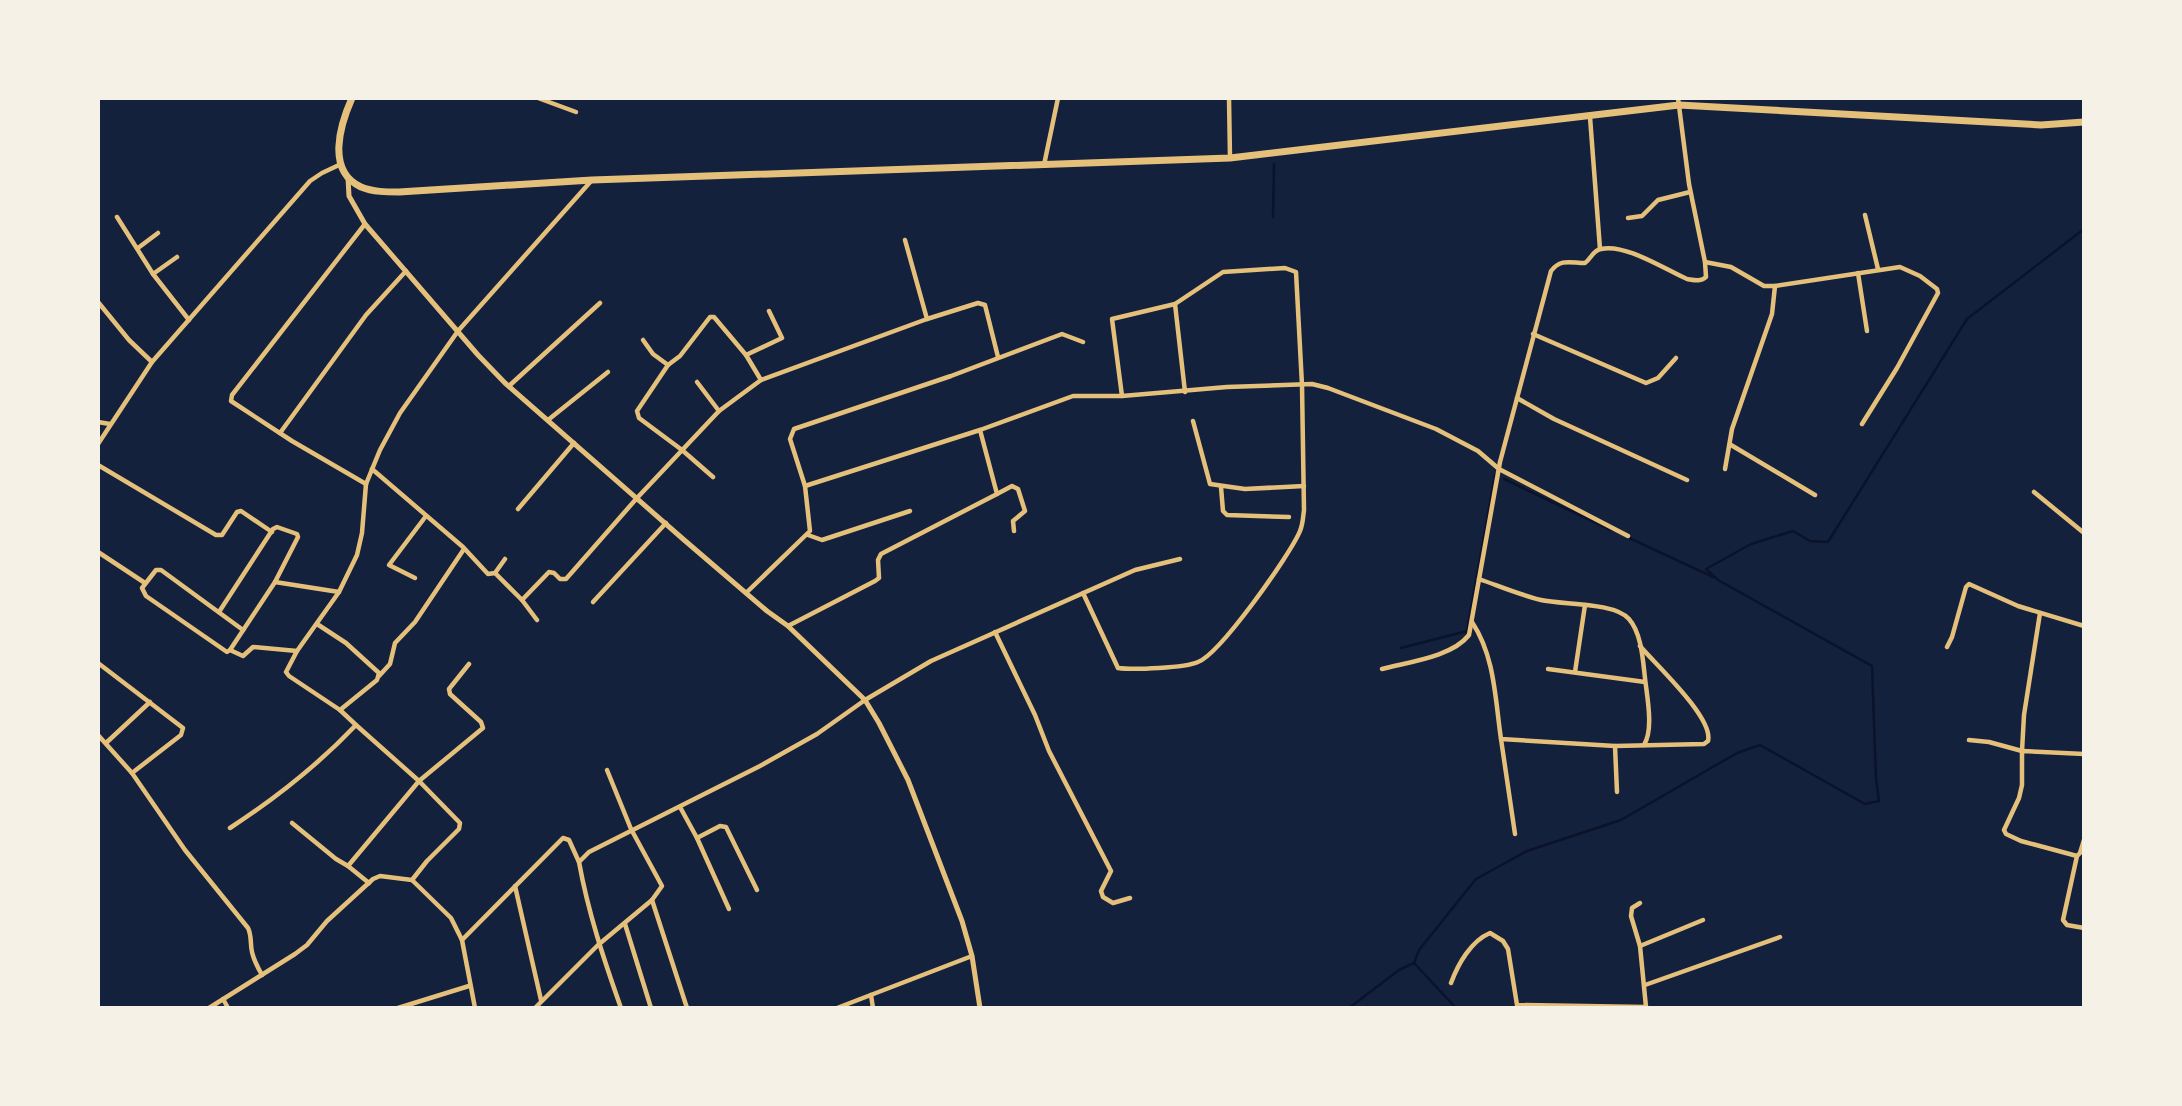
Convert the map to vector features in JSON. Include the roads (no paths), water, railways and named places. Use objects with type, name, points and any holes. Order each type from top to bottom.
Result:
[{"type":"highway","points":[[352,98],[340,136],[339,165],[348,178],[360,187],[399,192],[592,180],[1230,159],[1590,117],[1679,102],[2007,124],[2084,122]]},
{"type":"street","points":[[538,98],[576,112]]},
{"type":"street","points":[[1043,166],[1058,98]]},
{"type":"street","points":[[1229,98],[1230,159]]},
{"type":"street","points":[[1382,669],[1448,651],[1462,644],[1469,635],[1499,469],[1551,271],[1562,262],[1585,263],[1600,249],[1631,254],[1695,281],[1706,276],[1690,192],[1679,102]]},
{"type":"street","points":[[1590,117],[1600,249]]},
{"type":"street","points":[[98,444],[152,362],[188,320],[310,181],[339,165]]},
{"type":"street","points":[[348,178],[349,196],[365,224],[509,386],[746,593],[788,626],[865,700],[908,780],[962,920],[972,956],[980,1008]]},
{"type":"street","points":[[412,880],[459,829],[460,823],[419,781],[340,710],[289,676],[288,667],[339,592],[357,555],[362,533],[366,484],[400,413],[458,331],[592,180]]},
{"type":"street","points":[[1628,218],[1642,216],[1658,200],[1690,192]]},
{"type":"street","points":[[1865,215],[1878,269]]},
{"type":"street","points":[[117,217],[153,274],[188,320]]},
{"type":"street","points":[[365,224],[231,398],[232,403],[366,484]]},
{"type":"street","points":[[138,248],[158,233]]},
{"type":"street","points":[[905,240],[927,319]]},
{"type":"street","points":[[153,274],[177,257]]},
{"type":"street","points":[[1705,262],[1731,267],[1764,286],[1900,267],[1932,284],[1938,293],[1897,368],[1862,424]]},
{"type":"street","points":[[1083,593],[1118,668],[1152,668],[1198,663],[1209,656],[1256,599],[1289,552],[1302,528],[1304,486],[1296,272],[1285,268],[1223,272],[1175,304],[1112,319],[1122,396]]},
{"type":"street","points":[[280,433],[366,315],[406,271]]},
{"type":"street","points":[[1858,272],[1867,331]]},
{"type":"street","points":[[1725,469],[1732,429],[1772,314],[1775,286]]},
{"type":"street","points":[[98,302],[129,340],[152,362]]},
{"type":"street","points":[[509,386],[600,303]]},
{"type":"street","points":[[522,600],[549,572],[560,579],[566,579],[719,411],[761,380],[927,319],[983,303],[998,357]]},
{"type":"street","points":[[1175,304],[1185,392]]},
{"type":"street","points":[[746,355],[782,338],[769,311]]},
{"type":"street","points":[[713,477],[636,414],[668,365],[680,356],[710,317],[714,317],[746,355],[761,380]]},
{"type":"street","points":[[746,593],[808,535],[810,528],[805,486],[790,439],[794,429],[951,376],[1062,334],[1083,342]]},
{"type":"street","points":[[1533,334],[1646,383],[1658,377],[1676,358]]},
{"type":"street","points":[[643,340],[653,354],[668,365]]},
{"type":"street","points":[[548,420],[608,372]]},
{"type":"street","points":[[697,382],[719,411]]},
{"type":"street","points":[[805,486],[980,430],[1073,396],[1122,396],[1227,387],[1312,384],[1436,429],[1478,451],[1499,469],[1628,536]]},
{"type":"street","points":[[1517,398],[1566,425],[1687,480]]},
{"type":"street","points":[[1193,421],[1210,483],[1221,487],[1254,489],[1304,486]]},
{"type":"street","points":[[98,422],[110,424]]},
{"type":"street","points":[[980,430],[997,494]]},
{"type":"street","points":[[519,509],[574,443]]},
{"type":"street","points":[[1731,445],[1815,495]]},
{"type":"street","points":[[98,465],[216,536],[222,535],[237,512],[242,511],[272,531]]},
{"type":"street","points":[[372,469],[464,549],[488,574],[495,573],[505,559]]},
{"type":"street","points":[[788,626],[875,581],[878,578],[878,560],[881,554],[1012,486],[1018,489],[1025,512],[1013,521],[1014,531]]},
{"type":"street","points":[[1221,487],[1223,511],[1227,515],[1289,517]]},
{"type":"street","points":[[2034,492],[2084,533]]},
{"type":"street","points":[[808,535],[822,540],[910,511]]},
{"type":"street","points":[[415,578],[389,565],[426,516]]},
{"type":"street","points":[[593,601],[666,523]]},
{"type":"street","points":[[219,612],[272,531],[276,527],[296,534],[298,537],[275,582],[230,650]]},
{"type":"street","points":[[340,710],[379,676],[392,659],[395,643],[415,622],[464,549]]},
{"type":"street","points":[[98,552],[145,583]]},
{"type":"street","points":[[579,862],[589,852],[817,734],[865,700],[931,661],[1135,570],[1180,559]]},
{"type":"street","points":[[243,630],[161,570],[156,570],[145,583],[142,592],[146,596],[225,651],[230,650],[243,656],[253,647],[297,651]]},
{"type":"street","points":[[495,573],[522,600],[537,621]]},
{"type":"street","points":[[1479,579],[1541,600],[1585,605],[1623,614],[1630,620],[1640,646],[1645,682],[1648,734],[1644,744]]},
{"type":"street","points":[[275,582],[339,592]]},
{"type":"street","points":[[1947,647],[1968,584],[2040,613],[2084,626]]},
{"type":"street","points":[[1576,672],[1585,605]]},
{"type":"street","points":[[2040,613],[2021,741],[2022,785],[2005,832],[2021,841],[2077,856]]},
{"type":"street","points":[[1471,621],[1486,646],[1493,678],[1515,834]]},
{"type":"street","points":[[317,624],[346,643],[379,676]]},
{"type":"street","points":[[995,632],[1035,715],[1049,751],[1111,871],[1101,891],[1103,897],[1113,903],[1130,898]]},
{"type":"street","points":[[1501,738],[1615,746],[1704,744],[1709,736],[1697,710],[1640,646]]},
{"type":"street","points":[[98,663],[180,724],[183,732],[132,773]]},
{"type":"street","points":[[348,866],[419,781],[483,728],[481,722],[450,694],[449,689],[469,664]]},
{"type":"street","points":[[1548,669],[1645,682]]},
{"type":"street","points":[[106,743],[150,702]]},
{"type":"street","points":[[230,828],[268,803],[325,757],[356,724]]},
{"type":"street","points":[[98,735],[132,773],[185,850],[248,928],[255,963],[262,975]]},
{"type":"street","points":[[1969,740],[1989,742],[2022,751],[2084,754]]},
{"type":"street","points":[[1615,746],[1617,792]]},
{"type":"street","points":[[535,1008],[598,945],[652,900],[660,890],[660,881],[631,830],[607,770]]},
{"type":"street","points":[[680,807],[729,909]]},
{"type":"street","points":[[292,823],[369,883]]},
{"type":"street","points":[[697,838],[720,825],[726,827],[757,890]]},
{"type":"street","points":[[462,940],[563,838],[569,839],[579,862],[598,945],[621,1008]]},
{"type":"street","points":[[2084,839],[2077,856],[2063,920],[2067,925],[2084,928]]},
{"type":"street","points":[[209,1008],[307,945],[327,921],[380,876],[412,880],[452,918],[462,940],[474,1008]]},
{"type":"street","points":[[514,885],[541,1000]]},
{"type":"street","points":[[652,900],[687,1008]]},
{"type":"street","points":[[1451,983],[1477,941],[1487,934],[1494,934],[1508,948],[1515,1006],[1646,1007],[1640,946],[1631,916],[1632,908],[1640,903]]},
{"type":"street","points":[[1640,946],[1703,920]]},
{"type":"street","points":[[625,923],[651,1008]]},
{"type":"street","points":[[1645,985],[1780,937]]},
{"type":"street","points":[[837,1008],[972,956]]},
{"type":"street","points":[[398,1008],[469,986]]},
{"type":"street","points":[[871,995],[873,1008]]},
{"type":"street","points":[[223,999],[228,1008]]},
{"type":"waterway","points":[[1273,217],[1274,164]]},
{"type":"waterway","points":[[1349,1008],[1399,970],[1414,963],[1419,950],[1476,879],[1527,851],[1621,820],[1737,753],[1760,745],[1865,804],[1879,801],[1872,666],[1718,580],[1706,569],[1751,544],[1793,531],[1810,541],[1828,542],[1967,319],[2084,229]]},
{"type":"waterway","points":[[1401,648],[1467,631],[1495,475]]},
{"type":"waterway","points":[[1504,479],[1611,530]]},
{"type":"waterway","points":[[1627,537],[1713,577]]},
{"type":"waterway","points":[[1414,963],[1456,1008]]}]
